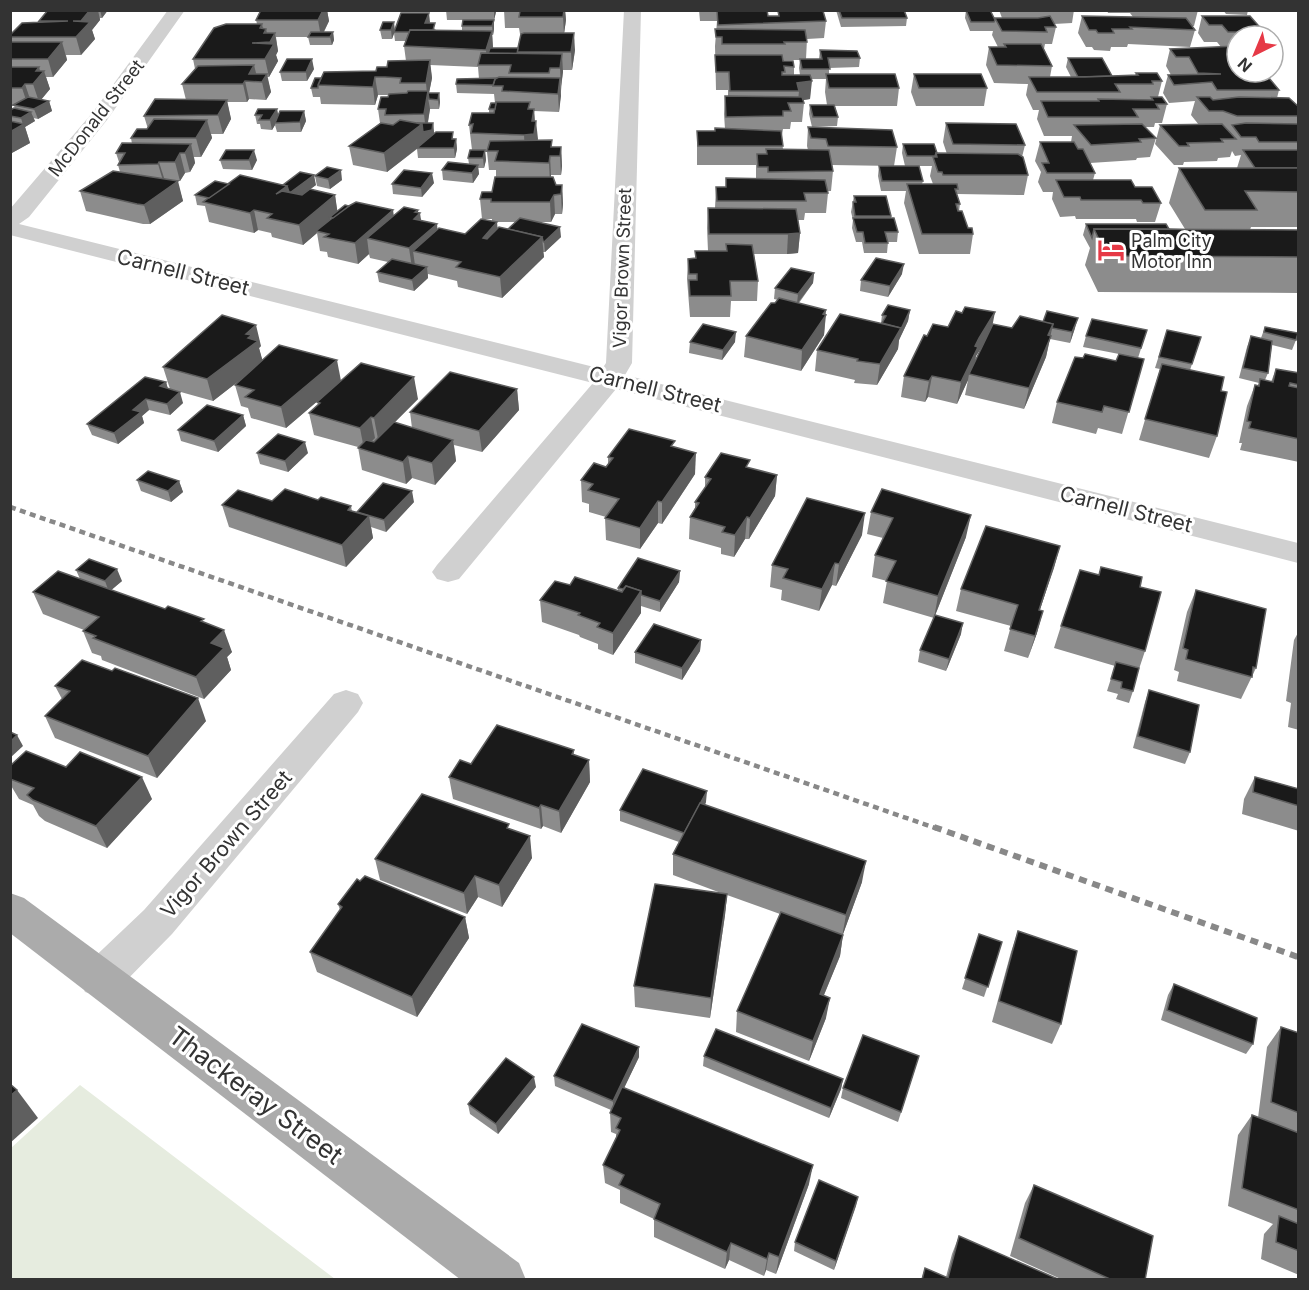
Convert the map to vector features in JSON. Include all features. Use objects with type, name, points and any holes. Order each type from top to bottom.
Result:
[{"type":"main road","name":"Thackeray Street","points":[[10,910],[502,1280]]},
{"type":"street","name":"McDonald Street","points":[[10,220],[26,206],[100,116],[177,10]]},
{"type":"street","name":"Vigor Brown Street","points":[[448,572],[597,398],[619,363],[633,10]]},
{"type":"street","name":"Carnell Street","points":[[10,228],[1299,553]]},
{"type":"street","name":"Vigor Brown Street","points":[[100,979],[159,922],[346,704]]},
{"type":"shaded area","points":[[80,1085],[335,1279],[11,1279],[11,1148]]},
{"type":"building","points":[[48,10],[90,10],[81,21],[73,21],[90,22],[76,37],[10,37],[22,23],[68,21],[39,21]]},
{"type":"building","points":[[261,10],[323,10],[318,20],[256,20]]},
{"type":"building","points":[[446,10],[494,10],[493,11]]},
{"type":"building","points":[[504,10],[564,10],[563,17],[519,17],[520,11]]},
{"type":"building","points":[[717,10],[767,10],[768,16],[779,16],[778,11],[823,11],[826,21],[718,25]]},
{"type":"building","points":[[839,10],[904,10],[907,18],[842,18]]},
{"type":"building","points":[[966,10],[990,10],[995,20],[994,22],[971,22]]},
{"type":"building","points":[[401,13],[429,13],[425,23],[435,23],[433,30],[394,32]]},
{"type":"building","points":[[1050,16],[1056,27],[1045,27],[1047,32],[1002,31],[995,18],[1038,18]]},
{"type":"building","points":[[1082,16],[1186,18],[1195,30],[1130,27],[1132,29],[1112,29],[1114,33],[1098,33],[1096,30],[1089,30]]},
{"type":"building","points":[[1202,16],[1250,16],[1257,24],[1225,24],[1225,28],[1222,25],[1209,25]]},
{"type":"building","points":[[463,20],[494,20],[492,26],[462,26]]},
{"type":"building","points":[[383,22],[394,22],[391,30],[380,30]]},
{"type":"building","points":[[226,24],[262,24],[260,28],[266,29],[264,33],[275,33],[270,42],[252,43],[274,44],[265,59],[193,59],[214,28]]},
{"type":"building","points":[[715,29],[805,30],[807,42],[722,44],[722,37],[716,37]]},
{"type":"building","points":[[410,30],[492,31],[486,50],[404,46]]},
{"type":"building","points":[[311,32],[333,32],[330,37],[308,37]]},
{"type":"building","points":[[574,33],[571,52],[517,52],[521,34]]},
{"type":"building","points":[[10,42],[62,42],[48,59],[10,59]]},
{"type":"building","points":[[1004,44],[1041,44],[1052,66],[997,65],[989,47],[1006,47]]},
{"type":"building","points":[[1225,47],[1225,84],[1274,84],[1279,90],[1217,90],[1212,82],[1174,85],[1168,75],[1221,74],[1198,73],[1189,57],[1176,57],[1170,49]]},
{"type":"building","points":[[490,48],[518,48],[517,54],[488,54]]},
{"type":"building","points":[[820,50],[857,51],[860,58],[828,58],[830,69],[802,69],[800,59],[822,59]]},
{"type":"building","points":[[481,53],[562,54],[560,68],[550,68],[549,73],[509,73],[511,65],[478,65]]},
{"type":"building","points":[[715,55],[782,55],[783,61],[793,61],[794,67],[784,66],[785,72],[782,72],[782,75],[810,75],[812,81],[797,83],[799,91],[730,91],[729,72],[716,72]]},
{"type":"building","points":[[1068,58],[1102,58],[1112,76],[1078,77]]},
{"type":"building","points":[[287,59],[312,59],[306,72],[280,72]]},
{"type":"building","points":[[430,60],[426,83],[400,83],[401,78],[375,77],[373,87],[318,85],[324,72],[376,71],[377,67],[387,67],[388,61]]},
{"type":"building","points":[[254,65],[249,74],[267,74],[262,82],[182,84],[198,66]]},
{"type":"building","points":[[10,67],[39,67],[36,71],[44,71],[33,84],[25,84],[22,88],[10,88]]},
{"type":"building","points":[[1136,73],[1157,73],[1162,81],[1152,81],[1153,84],[1115,84],[1120,92],[1037,92],[1029,77],[1138,75]]},
{"type":"building","points":[[826,74],[895,74],[899,88],[829,88]]},
{"type":"building","points":[[914,74],[981,74],[987,88],[919,88]]},
{"type":"building","points":[[499,77],[560,78],[558,94],[502,91],[503,86],[493,86],[495,79]]},
{"type":"building","points":[[315,78],[321,78],[318,88],[311,88]]},
{"type":"building","points":[[496,78],[493,85],[456,84],[457,79]]},
{"type":"building","points":[[408,91],[428,91],[424,114],[385,115],[386,109],[378,109],[381,97]]},
{"type":"building","points":[[428,93],[439,93],[438,100],[429,99]]},
{"type":"building","points":[[725,96],[802,97],[804,103],[788,103],[791,111],[783,111],[783,116],[726,117]]},
{"type":"building","points":[[28,97],[49,101],[34,109],[13,105]]},
{"type":"building","points":[[1151,97],[1162,97],[1167,104],[1156,104],[1159,109],[1133,109],[1138,117],[1048,117],[1041,101],[1153,100]]},
{"type":"building","points":[[1197,97],[1210,97],[1213,100],[1239,97],[1289,98],[1299,107],[1299,116],[1237,116],[1223,111],[1209,111]]},
{"type":"building","points":[[155,99],[227,100],[218,115],[144,116]]},
{"type":"building","points":[[496,102],[530,102],[528,109],[534,109],[532,121],[536,121],[534,134],[471,133],[473,124],[469,125],[472,113],[494,113]]},
{"type":"building","points":[[491,103],[496,103],[495,109],[489,109]]},
{"type":"building","points":[[810,105],[834,105],[838,117],[813,117]]},
{"type":"building","points":[[14,108],[31,112],[21,118],[10,116],[10,110]]},
{"type":"building","points":[[258,109],[277,109],[270,120],[259,120],[262,115],[255,115]]},
{"type":"building","points":[[280,111],[304,111],[300,122],[275,123]]},
{"type":"building","points":[[154,119],[207,120],[196,138],[131,138],[137,129],[147,129]]},
{"type":"building","points":[[400,120],[422,124],[384,153],[349,146],[381,123],[393,125]]},
{"type":"building","points":[[10,121],[24,124],[10,132]]},
{"type":"building","points":[[417,123],[433,123],[432,130],[423,132],[422,124]]},
{"type":"building","points":[[946,123],[1016,124],[1025,145],[953,144]]},
{"type":"building","points":[[1142,124],[1156,138],[1139,139],[1141,142],[1091,145],[1074,125]]},
{"type":"building","points":[[1222,124],[1236,139],[1221,139],[1223,142],[1187,143],[1189,146],[1179,146],[1160,125]]},
{"type":"building","points":[[1299,124],[1299,142],[1259,142],[1256,137],[1241,137],[1232,125]]},
{"type":"building","points":[[808,127],[892,130],[897,147],[828,146],[826,139],[811,138]]},
{"type":"building","points":[[715,128],[781,131],[783,146],[698,146],[697,131],[715,131]]},
{"type":"building","points":[[436,132],[453,132],[452,139],[456,139],[454,148],[417,148]]},
{"type":"building","points":[[552,140],[551,147],[561,147],[560,156],[550,156],[549,163],[495,161],[498,151],[487,151],[490,141]]},
{"type":"building","points":[[1040,142],[1074,142],[1078,149],[1083,149],[1095,173],[1047,173],[1042,163],[1049,163]]},
{"type":"building","points":[[122,143],[191,144],[185,153],[180,153],[175,162],[118,165],[125,153],[116,153]]},
{"type":"building","points":[[903,144],[934,144],[937,153],[935,156],[907,156]]},
{"type":"building","points":[[766,149],[829,150],[833,171],[768,172],[768,167],[758,167],[757,154],[767,154]]},
{"type":"building","points":[[226,150],[254,150],[249,160],[220,160]]},
{"type":"building","points":[[470,150],[485,150],[483,158],[468,158]]},
{"type":"building","points":[[1243,150],[1299,150],[1299,168],[1255,168]]},
{"type":"building","points":[[936,153],[1018,154],[1023,157],[1028,175],[943,175],[942,172],[938,172],[933,157],[937,157]]},
{"type":"building","points":[[448,162],[478,165],[472,173],[442,170]]},
{"type":"building","points":[[879,166],[919,166],[923,181],[882,181]]},
{"type":"building","points":[[327,167],[341,170],[328,179],[315,176]]},
{"type":"building","points":[[1179,168],[1299,168],[1299,192],[1245,191],[1257,210],[1205,210]]},
{"type":"building","points":[[404,170],[432,173],[421,188],[392,184]]},
{"type":"building","points":[[113,171],[178,181],[144,205],[80,191]]},
{"type":"building","points":[[300,172],[314,175],[289,192],[287,186],[283,185]]},
{"type":"building","points":[[240,175],[287,186],[276,194],[282,191],[302,195],[310,189],[335,195],[299,225],[267,218],[272,214],[254,210],[250,213],[203,202]]},
{"type":"building","points":[[495,177],[553,177],[556,185],[562,185],[561,194],[554,195],[550,202],[491,202],[491,199],[480,199],[482,192],[492,192]]},
{"type":"building","points":[[726,178],[825,180],[828,193],[804,193],[806,201],[717,201],[716,187],[726,187]]},
{"type":"building","points":[[1056,180],[1131,180],[1135,187],[1152,187],[1161,203],[1143,203],[1141,200],[1081,200],[1080,197],[1064,197]]},
{"type":"building","points":[[215,181],[229,184],[209,198],[195,195]]},
{"type":"building","points":[[907,184],[957,184],[958,189],[955,189],[960,204],[956,204],[958,211],[962,211],[968,228],[972,228],[973,234],[922,234]]},
{"type":"building","points":[[854,196],[886,196],[891,216],[855,216]]},
{"type":"building","points":[[356,202],[393,210],[355,243],[324,237],[329,234],[316,231],[345,208]]},
{"type":"building","points":[[345,205],[349,206],[333,218],[330,217]]},
{"type":"building","points":[[404,207],[418,210],[415,212],[420,213],[414,219],[437,224],[409,248],[367,238]]},
{"type":"building","points":[[708,208],[796,209],[800,233],[709,234]]},
{"type":"building","points":[[520,218],[560,227],[544,242],[542,237],[508,229]]},
{"type":"building","points":[[853,218],[894,218],[898,232],[885,232],[888,243],[865,243],[863,232],[857,232]]},
{"type":"building","points":[[481,219],[497,222],[483,238],[487,239],[499,227],[542,237],[500,277],[456,267],[461,262],[413,251],[439,228],[465,234]]},
{"type":"building","points":[[1086,224],[1166,224],[1169,229],[1094,229],[1092,238]]},
{"type":"building","points":[[1094,229],[1299,230],[1299,257],[1107,256]]},
{"type":"building","points":[[726,244],[752,245],[758,281],[730,281],[731,296],[690,296],[689,280],[697,280],[697,274],[689,274],[688,259],[696,258],[695,251],[727,251]]},
{"type":"building","points":[[876,258],[904,264],[890,286],[861,280]]},
{"type":"building","points":[[392,259],[427,267],[412,280],[377,272]]},
{"type":"building","points":[[791,268],[814,273],[798,294],[775,288]]},
{"type":"building","points":[[779,298],[826,310],[823,314],[826,315],[802,350],[746,336],[771,303],[775,303]]},
{"type":"building","points":[[888,305],[910,310],[901,329],[882,323],[886,316],[882,315]]},
{"type":"building","points":[[965,307],[995,312],[975,346],[978,347],[961,382],[932,376],[929,381],[904,376],[924,335],[927,336],[933,324],[948,327],[956,311],[962,313]]},
{"type":"building","points":[[1047,311],[1078,318],[1072,332],[1052,328],[1053,324],[1043,322]]},
{"type":"building","points":[[840,314],[901,328],[880,364],[857,361],[858,359],[817,350]]},
{"type":"building","points":[[222,315],[256,325],[246,334],[252,335],[248,338],[258,341],[207,379],[163,367]]},
{"type":"building","points":[[1020,316],[1053,324],[1048,335],[1051,336],[1029,388],[969,374],[993,324],[1012,328]]},
{"type":"building","points":[[1092,319],[1147,330],[1141,348],[1086,336]]},
{"type":"building","points":[[703,324],[736,332],[723,350],[690,342]]},
{"type":"building","points":[[1265,327],[1298,333],[1296,340],[1264,332]]},
{"type":"building","points":[[1167,330],[1201,337],[1192,364],[1159,357]]},
{"type":"building","points":[[1251,336],[1272,341],[1268,373],[1243,368]]},
{"type":"building","points":[[279,345],[337,360],[281,407],[245,397],[254,390],[235,385]]},
{"type":"building","points":[[1085,354],[1116,361],[1119,354],[1144,359],[1129,412],[1104,406],[1102,412],[1057,402],[1075,357],[1083,358]]},
{"type":"building","points":[[361,363],[414,377],[374,418],[371,417],[360,428],[309,413],[320,403],[317,402]]},
{"type":"building","points":[[1162,364],[1224,377],[1221,391],[1227,392],[1217,436],[1145,419]]},
{"type":"building","points":[[1276,369],[1299,373],[1299,385],[1290,383],[1289,386],[1299,388],[1299,439],[1249,428],[1251,422],[1247,421],[1255,385],[1259,386],[1260,379],[1273,382]]},
{"type":"building","points":[[450,372],[517,389],[479,431],[410,412]]},
{"type":"building","points":[[145,377],[166,382],[160,386],[180,392],[167,404],[146,399],[133,410],[141,412],[114,433],[87,424]]},
{"type":"building","points":[[207,405],[243,415],[214,441],[178,430]]},
{"type":"building","points":[[394,422],[453,440],[432,463],[408,456],[403,462],[358,448],[366,440],[374,442]]},
{"type":"building","points":[[629,429],[675,441],[671,446],[696,453],[662,502],[658,501],[640,528],[605,518],[619,499],[588,490],[593,484],[581,480],[594,463],[606,467],[613,458],[608,457]]},
{"type":"building","points":[[278,434],[305,442],[285,461],[257,453]]},
{"type":"building","points":[[721,453],[750,460],[746,467],[777,475],[750,518],[747,517],[735,535],[722,532],[725,527],[690,517],[699,503],[695,502],[711,479],[705,477]]},
{"type":"building","points":[[148,471],[179,481],[168,491],[137,480]]},
{"type":"building","points":[[383,483],[412,491],[384,520],[357,512]]},
{"type":"building","points":[[285,489],[318,500],[321,497],[351,506],[348,510],[369,516],[342,545],[222,505],[238,490],[272,501]]},
{"type":"building","points":[[882,489],[971,515],[938,596],[886,581],[896,561],[875,555],[893,518],[871,512]]},
{"type":"building","points":[[807,498],[865,513],[839,564],[835,563],[822,589],[783,578],[788,569],[772,565]]},
{"type":"building","points":[[986,526],[1060,546],[1039,610],[1043,611],[1035,636],[1010,629],[1018,605],[961,589]]},
{"type":"building","points":[[638,558],[680,571],[660,601],[641,595],[641,591],[626,586],[623,589],[618,588]]},
{"type":"building","points":[[89,559],[117,569],[105,581],[76,570]]},
{"type":"building","points":[[1101,567],[1142,577],[1140,587],[1161,592],[1145,651],[1061,626],[1080,570],[1099,575]]},
{"type":"building","points":[[58,571],[165,609],[168,606],[204,619],[201,621],[224,630],[211,643],[224,648],[196,677],[93,638],[96,636],[83,631],[99,617],[33,592]]},
{"type":"building","points":[[575,577],[622,592],[626,586],[641,591],[613,633],[597,627],[600,623],[578,615],[580,613],[540,600],[555,581],[570,585]]},
{"type":"building","points":[[1196,590],[1266,609],[1256,668],[1253,667],[1252,677],[1186,659],[1188,650],[1183,648]]},
{"type":"building","points":[[935,615],[963,623],[949,659],[920,650]]},
{"type":"building","points":[[654,624],[701,640],[682,668],[635,652]]},
{"type":"building","points":[[82,660],[112,671],[115,668],[198,698],[148,756],[45,716],[70,691],[55,686]]},
{"type":"building","points":[[1116,662],[1139,668],[1133,691],[1121,688],[1122,682],[1111,679]]},
{"type":"building","points":[[1149,690],[1199,705],[1190,752],[1138,736]]},
{"type":"building","points":[[497,725],[574,750],[572,754],[589,760],[559,811],[541,805],[539,808],[449,777],[460,760],[471,764]]},
{"type":"building","points":[[10,732],[17,735],[10,742]]},
{"type":"building","points":[[26,751],[66,767],[80,752],[142,777],[96,826],[33,800],[27,795],[34,788],[10,779],[10,766]]},
{"type":"building","points":[[643,769],[707,791],[684,833],[620,810]]},
{"type":"building","points":[[1255,777],[1299,789],[1299,806],[1253,792]]},
{"type":"building","points":[[422,794],[509,824],[507,828],[530,836],[499,885],[475,876],[464,893],[375,859]]},
{"type":"building","points":[[700,803],[866,861],[846,915],[673,854]]},
{"type":"building","points":[[365,876],[465,917],[412,997],[310,952],[342,907],[338,904],[357,879],[360,881]]},
{"type":"building","points":[[655,884],[727,894],[711,998],[634,986]]},
{"type":"building","points":[[781,912],[843,935],[820,994],[830,998],[813,1041],[737,1011]]},
{"type":"building","points":[[1018,931],[1077,951],[1061,1024],[999,1001]]},
{"type":"building","points":[[979,934],[1002,942],[988,987],[965,978]]},
{"type":"building","points":[[1174,984],[1257,1018],[1253,1044],[1167,1010]]},
{"type":"building","points":[[582,1024],[639,1047],[613,1101],[554,1076]]},
{"type":"building","points":[[1281,1027],[1299,1033],[1299,1113],[1271,1102]]},
{"type":"building","points":[[716,1029],[843,1079],[831,1108],[704,1056]]},
{"type":"building","points":[[863,1035],[919,1056],[901,1112],[843,1088]]},
{"type":"building","points":[[506,1058],[534,1077],[496,1124],[468,1104]]},
{"type":"building","points":[[10,1084],[17,1090],[10,1096]]},
{"type":"building","points":[[622,1087],[813,1165],[779,1257],[769,1253],[767,1259],[731,1243],[727,1252],[654,1219],[660,1204],[619,1185],[624,1175],[603,1165],[620,1130],[616,1128],[621,1118],[610,1113]]},
{"type":"building","points":[[1252,1115],[1299,1133],[1299,1210],[1242,1188]]},
{"type":"building","points":[[819,1180],[858,1197],[836,1261],[795,1242]]},
{"type":"building","points":[[1034,1185],[1153,1236],[1145,1280],[1112,1280],[1019,1238]]},
{"type":"building","points":[[1279,1216],[1299,1224],[1299,1251],[1276,1242]]},
{"type":"building","points":[[959,1236],[1060,1280],[922,1280],[925,1268],[948,1278]]},
{"type":"railway","points":[[10,507],[938,829]]},
{"type":"railway","points":[[934,827],[1298,957]]},
{"type":"place","name":"Palm City Motor Inn","points":[[1111,250]]}]
